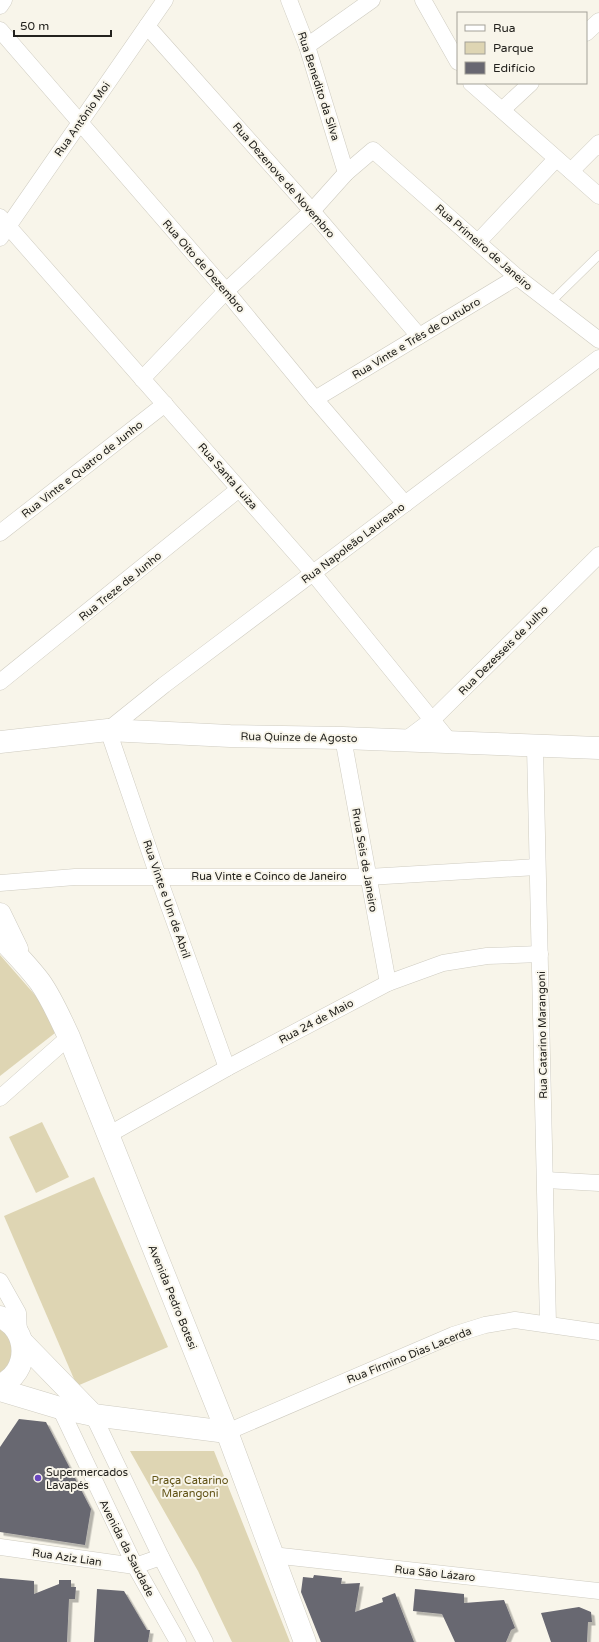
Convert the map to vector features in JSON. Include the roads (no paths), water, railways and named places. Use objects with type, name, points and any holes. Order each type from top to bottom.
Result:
[{"type":"main road","name":"Rua Quinze de Agosto","points":[[0,742],[108,730],[230,736],[450,742],[535,747],[598,747]]},
{"type":"main road","name":"Avenida Pedro Botesi","points":[[0,914],[22,961]]},
{"type":"main road","name":"Avenida Pedro Botesi","points":[[0,937],[40,983],[57,1011],[69,1037],[227,1432],[304,1642]]},
{"type":"main road","points":[[0,1318],[14,1327],[20,1338],[93,1415]]},
{"type":"main road","points":[[0,1385],[13,1377],[20,1366],[23,1354],[20,1338]]},
{"type":"main road","points":[[0,1390],[60,1408],[93,1415],[227,1432]]},
{"type":"street","points":[[0,6],[4,0]]},
{"type":"street","name":"Rua Antônio Moi","points":[[3,227],[80,122],[164,0]]},
{"type":"street","name":"Rua Benedito da Silva","points":[[289,0],[307,46],[346,173]]},
{"type":"street","points":[[307,46],[372,0]]},
{"type":"street","points":[[425,1],[457,60]]},
{"type":"street","points":[[587,32],[599,21]]},
{"type":"street","name":"Rua Dezenove de Novembro","points":[[147,26],[312,211],[419,336]]},
{"type":"street","name":"Rua Oito de Dezembro","points":[[0,30],[226,291],[315,399],[405,504]]},
{"type":"street","points":[[472,84],[599,196]]},
{"type":"street","points":[[502,110],[531,84]]},
{"type":"street","points":[[571,171],[599,143]]},
{"type":"street","name":"Rua Primeiro de Janeiro","points":[[346,173],[373,150],[517,277],[599,340]]},
{"type":"street","points":[[478,242],[556,159]]},
{"type":"street","points":[[142,379],[226,291],[312,211],[346,173]]},
{"type":"street","name":"Rua Santa Luiza","points":[[3,227],[165,404],[313,573],[450,742]]},
{"type":"street","name":"Rua Vinte e Três de Outubro","points":[[315,399],[517,277]]},
{"type":"street","name":"Rua Napoleão Laureano","points":[[108,730],[164,685],[599,358]]},
{"type":"street","name":"Rua Vinte e Quatro de Junho","points":[[0,533],[165,404]]},
{"type":"street","name":"Rua Treze de Junho","points":[[0,682],[239,489]]},
{"type":"street","name":"Rua Dezesseis de Julho","points":[[404,741],[432,720],[599,556]]},
{"type":"street","name":"Rua Vinte e Um de Abril","points":[[108,730],[158,876],[227,1068]]},
{"type":"street","name":"Rrua Seis de Janeiro","points":[[343,738],[388,982]]},
{"type":"street","name":"Rua Catarino Marangoni","points":[[535,747],[546,1180],[548,1324]]},
{"type":"street","name":"Rua Vinte e Coinco de Janeiro","points":[[0,883],[76,876],[368,876],[537,867]]},
{"type":"street","name":"Rua 24 de Maio","points":[[108,1135],[227,1068],[388,982],[443,963],[487,956],[540,954]]},
{"type":"street","points":[[0,1098],[69,1037]]},
{"type":"street","points":[[546,1180],[599,1183]]},
{"type":"street","points":[[0,1280],[18,1313],[20,1338]]},
{"type":"street","name":"Rua Firmino Dias Lacerda","points":[[227,1432],[453,1335],[485,1325],[515,1320],[599,1332]]},
{"type":"street","name":"Avenida da Saudade","points":[[60,1408],[135,1566],[178,1642]]},
{"type":"street","points":[[93,1415],[161,1557],[206,1642]]},
{"type":"street","name":"Rua Aziz Lian","points":[[0,1547],[135,1566]]},
{"type":"street","name":"Rua São Lázaro","points":[[272,1555],[599,1591]]},
{"type":"street","points":[[135,1566],[161,1557]]},
{"type":"lane","points":[[551,302],[599,255]]},
{"type":"place","name":"Supermercados Lavapés","points":[[38,1478]]},
{"type":"park label","name":"Praça Catarino Marangoni","points":[[190,1486]]}]
